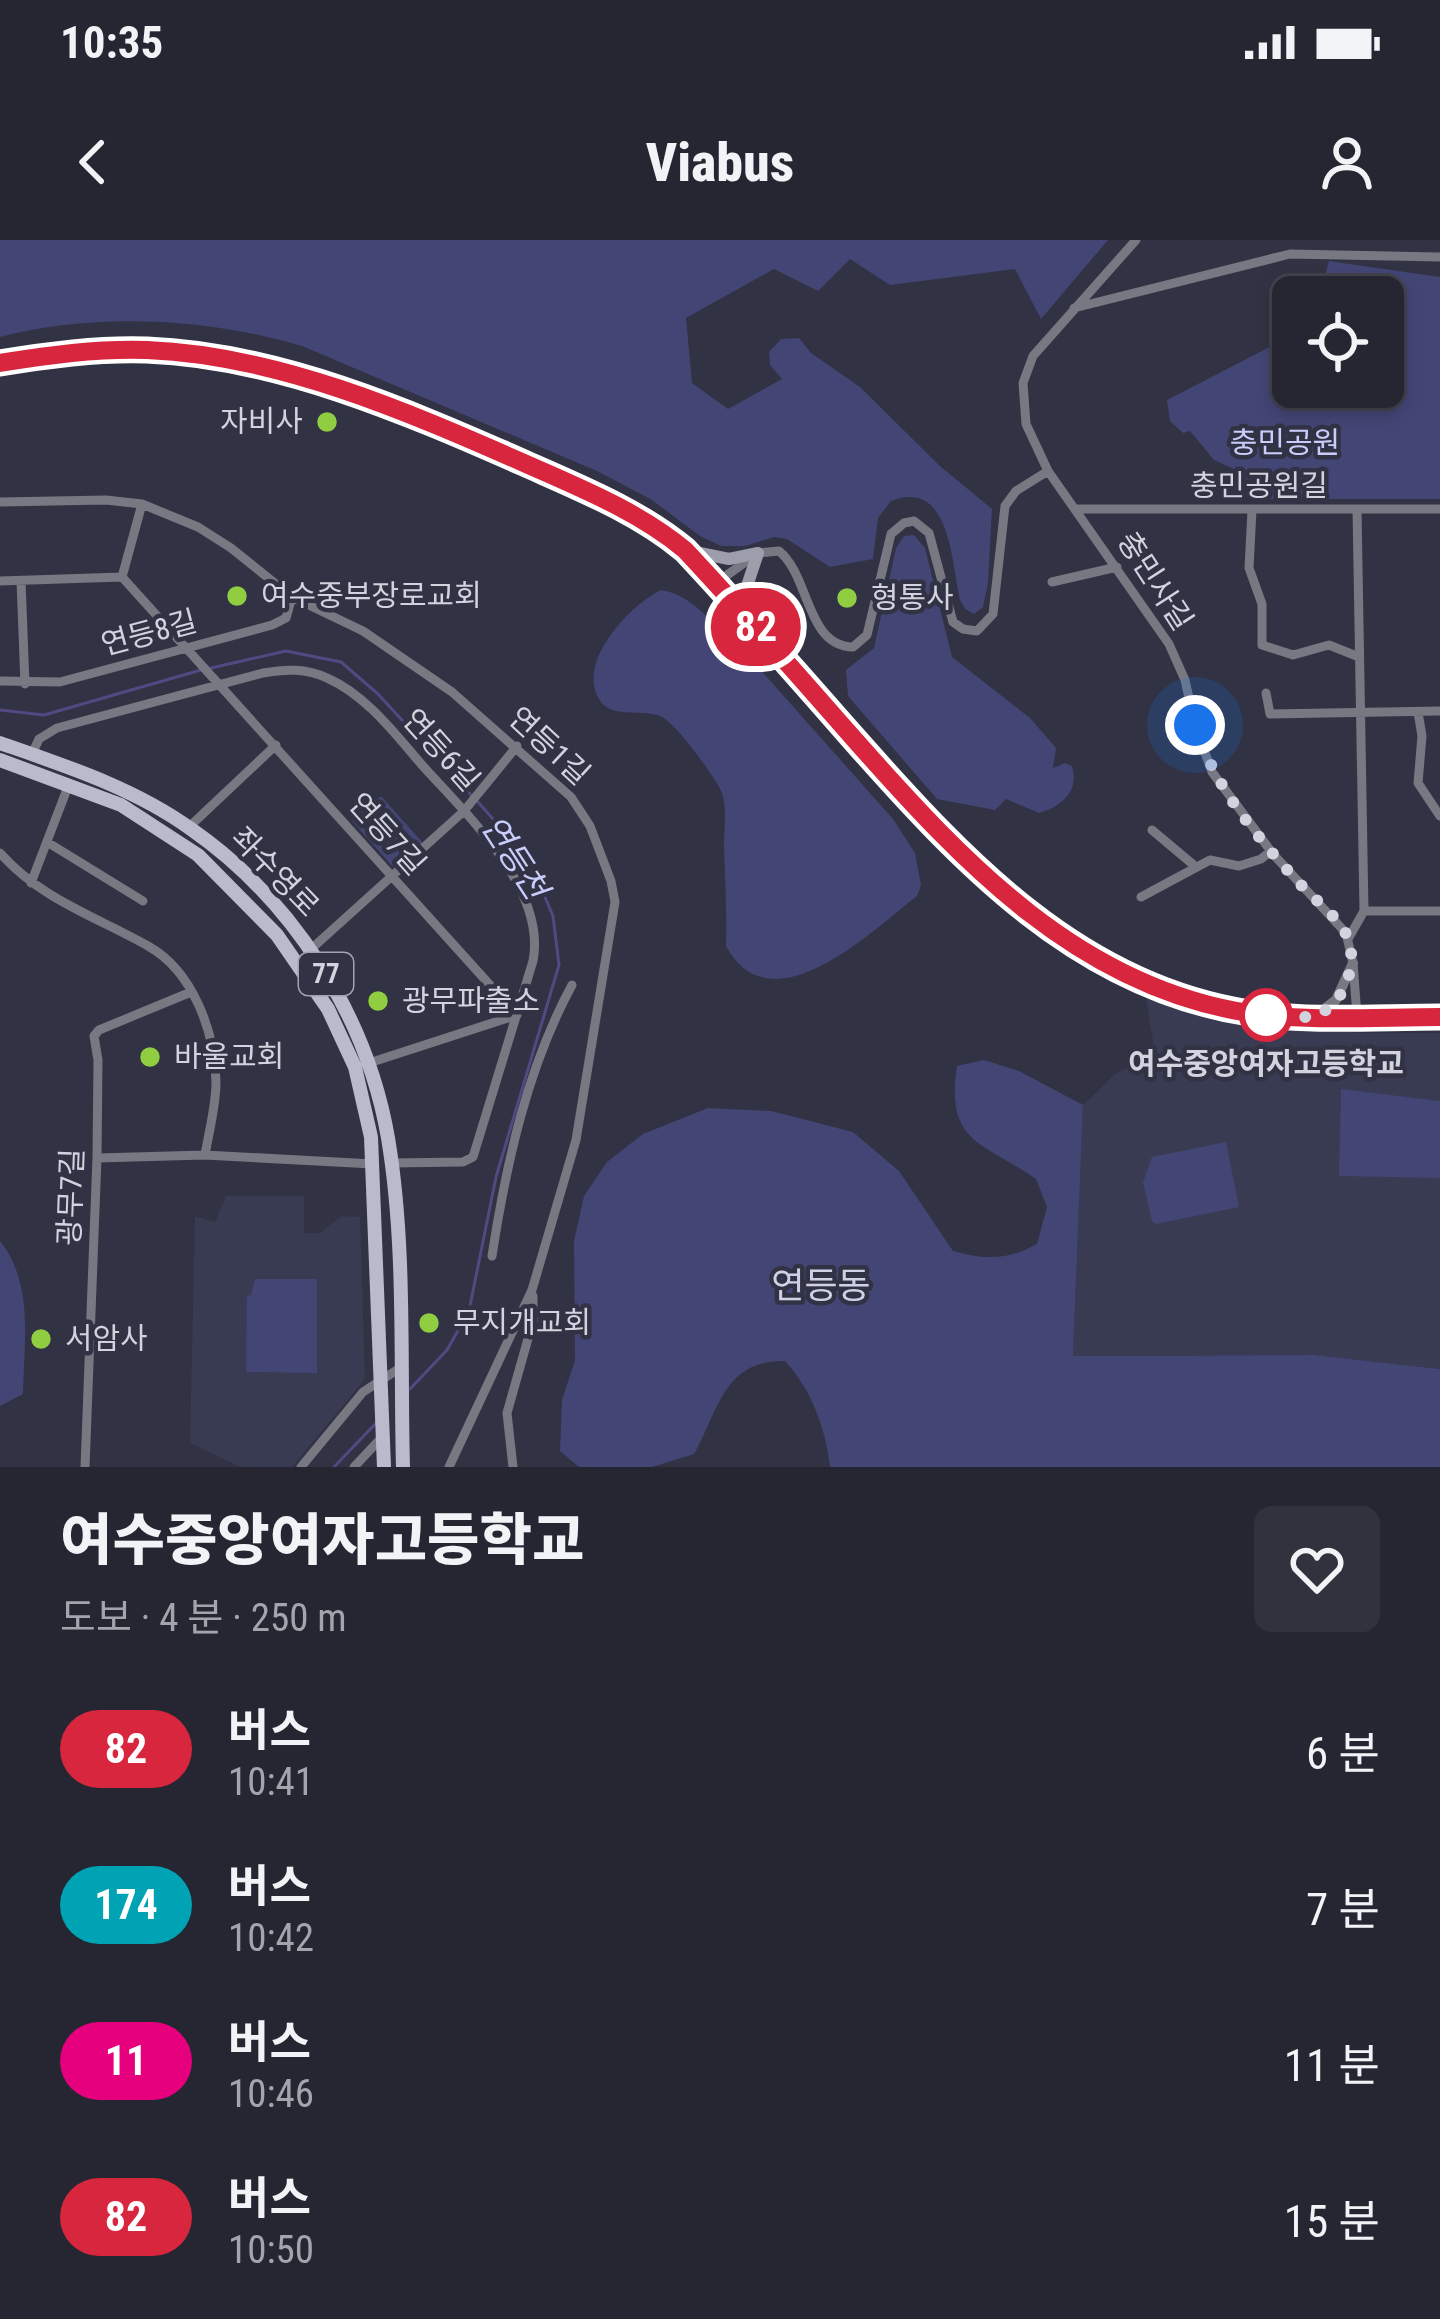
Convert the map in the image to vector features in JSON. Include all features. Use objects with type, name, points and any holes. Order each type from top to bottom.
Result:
[{"type":"main road","points":[[685,550],[729,559],[758,553]]},
{"type":"main road","points":[[752,622],[748,578],[758,553]]},
{"type":"main road","name":"좌수영로","points":[[0,743],[38,762],[126,791],[189,827],[262,891],[310,950],[351,1018],[368,1063],[391,1162],[403,1467]]},
{"type":"main road","name":"좌수영로","points":[[0,760],[38,762],[69,784],[121,805],[175,837],[228,881],[277,935],[313,985],[343,1038],[363,1096],[374,1164],[383,1436]]},
{"type":"main road","points":[[383,1436],[385,1467]]},
{"type":"street","name":"충민사길","points":[[1136,240],[1037,350],[1023,383],[1027,424],[1048,471],[1118,566],[1177,661],[1212,772],[1270,851],[1348,939],[1357,1016]]},
{"type":"street","points":[[1072,308],[1289,254],[1440,257]]},
{"type":"street","points":[[0,363],[143,350],[191,354],[293,376],[476,442],[577,487],[635,516],[685,550],[959,856],[1070,944],[1178,996],[1249,1013],[1440,1017]]},
{"type":"street","points":[[716,583],[758,553],[774,550],[786,557],[827,639],[853,647],[867,635],[891,534],[904,523],[917,522],[929,533],[953,622],[977,631],[993,614],[1005,506],[1016,491],[1048,471]]},
{"type":"street","name":"연등1길","points":[[0,502],[142,504],[198,526],[292,597],[363,631],[452,692],[517,746],[582,811],[611,880],[615,902],[576,1140],[532,1290],[448,1467]]},
{"type":"street","points":[[122,577],[142,504]]},
{"type":"street","name":"충민공원길","points":[[1078,509],[1440,509]]},
{"type":"street","points":[[1252,510],[1249,568],[1263,607],[1262,645],[1293,656],[1329,645],[1360,657]]},
{"type":"street","points":[[1348,939],[1364,911],[1357,510]]},
{"type":"street","points":[[1052,582],[1118,566]]},
{"type":"street","points":[[0,581],[122,577],[187,647]]},
{"type":"street","points":[[21,580],[25,684]]},
{"type":"street","name":"연등8길","points":[[0,681],[60,682],[282,621],[292,597]]},
{"type":"street","name":"연등7길","points":[[187,647],[517,1015]]},
{"type":"street","name":"연등6길","points":[[38,762],[39,739],[57,728],[286,669],[333,680],[375,713],[464,812],[505,863],[533,926],[535,952],[473,1157],[463,1162],[391,1162]]},
{"type":"street","points":[[1266,693],[1270,714],[1440,711]]},
{"type":"street","points":[[1418,712],[1422,736],[1418,783],[1440,816]]},
{"type":"street","points":[[189,827],[276,746]]},
{"type":"street","points":[[310,950],[464,812],[517,746]]},
{"type":"street","points":[[31,883],[69,784]]},
{"type":"street","points":[[1152,830],[1196,866]]},
{"type":"street","points":[[46,842],[143,901]]},
{"type":"street","points":[[1141,897],[1196,866],[1214,860],[1240,866],[1270,851]]},
{"type":"street","points":[[0,853],[31,883],[70,909],[150,947],[169,962],[191,992],[208,1031],[216,1079],[205,1155]]},
{"type":"street","points":[[1364,911],[1440,911]]},
{"type":"street","points":[[1315,1016],[1336,1000],[1353,963]]},
{"type":"street","points":[[492,1256],[504,1180],[524,1112],[549,1034],[572,985]]},
{"type":"street","name":"광무7길","points":[[85,1467],[97,1158],[94,1034],[191,992]]},
{"type":"street","points":[[368,1063],[517,1015]]},
{"type":"street","points":[[97,1158],[205,1155],[374,1164]]},
{"type":"street","points":[[512,1467],[507,1413],[532,1322],[532,1290]]},
{"type":"street","points":[[301,1467],[351,1404],[400,1368]]},
{"type":"street","points":[[354,1467],[383,1436]]},
{"type":"shaded area","points":[[1146,997],[1241,1021],[1357,1033],[1440,1033],[1440,1369],[1313,1355],[1073,1356],[1083,1105],[1114,1075],[1148,1063],[1153,1041]]},
{"type":"shaded area","points":[[226,1196],[304,1196],[304,1233],[320,1233],[341,1216],[360,1217],[365,1379],[292,1467],[241,1467],[190,1443],[195,1216],[215,1222]]},
{"type":"green space","points":[[0,240],[1108,240],[1041,319],[1015,269],[890,285],[850,259],[818,291],[774,269],[686,318],[692,383],[728,409],[782,379],[770,365],[769,352],[781,339],[799,338],[811,353],[860,387],[940,466],[992,509],[988,583],[983,607],[974,614],[960,600],[950,545],[936,512],[925,501],[911,497],[891,501],[878,518],[873,559],[830,567],[787,539],[721,546],[652,500],[597,471],[302,346],[229,329],[151,322],[74,324],[0,337]]},
{"type":"green space","name":"충민공원","points":[[1329,261],[1440,277],[1440,499],[1252,499],[1236,470],[1214,460],[1190,431],[1183,433],[1170,421],[1167,400],[1272,346],[1272,408],[1404,408],[1404,276],[1325,276]]},
{"type":"green space","points":[[914,535],[925,548],[952,657],[1030,718],[1056,748],[1053,768],[1065,763],[1072,766],[1071,790],[1055,807],[1039,813],[1006,799],[995,810],[937,799],[848,696],[846,670],[874,648],[896,548],[904,536]]},
{"type":"green space","points":[[661,590],[692,603],[734,640],[893,819],[915,853],[921,885],[917,896],[822,966],[768,979],[745,969],[726,946],[725,809],[720,789],[668,721],[655,714],[607,707],[594,687],[594,670],[609,637],[635,608]]},
{"type":"green space","points":[[381,796],[424,844],[399,866],[392,866],[352,821]]},
{"type":"green space","points":[[984,1060],[1019,1071],[1083,1105],[1073,1356],[1314,1355],[1440,1369],[1440,1467],[830,1467],[816,1410],[785,1361],[764,1363],[736,1378],[694,1454],[652,1467],[579,1467],[560,1451],[562,1400],[575,1360],[574,1241],[584,1196],[607,1162],[643,1134],[708,1108],[771,1111],[853,1132],[899,1171],[953,1251],[1006,1256],[1037,1244],[1047,1207],[1036,1179],[985,1148],[963,1126],[955,1092],[957,1066]]},
{"type":"green space","points":[[1341,1089],[1440,1101],[1440,1178],[1339,1176]]},
{"type":"green space","points":[[1226,1142],[1239,1207],[1152,1221],[1143,1182],[1152,1157]]},
{"type":"green space","points":[[0,1241],[18,1275],[25,1334],[23,1394],[0,1406]]},
{"type":"green space","points":[[255,1279],[317,1279],[317,1373],[246,1372],[247,1296]]},
{"type":"waterway","name":"연등천","points":[[211,668],[286,651],[341,662],[378,694],[471,795]]},
{"type":"waterway","name":"연등천","points":[[0,710],[44,715],[201,670]]},
{"type":"waterway","name":"연등천","points":[[410,1389],[447,1350],[469,1311],[496,1177],[559,965],[553,916],[536,876],[478,802]]},
{"type":"waterway","name":"연등천","points":[[334,1467],[378,1421]]},
{"type":"bus line","name":"82","points":[[0,363],[143,350],[264,368],[385,407],[597,496],[661,531],[685,550],[959,856],[1070,944],[1178,996],[1231,1009],[1268,1015],[1440,1017]]},
{"type":"place","name":"자비사","points":[[327,422]]},
{"type":"place","name":"여수중부장로교회","points":[[237,596]]},
{"type":"place","name":"형통사","points":[[847,598]]},
{"type":"place","name":"광무파출소","points":[[378,1001]]},
{"type":"place","name":"여수중앙여자고등학교","points":[[1266,1015]]},
{"type":"place","name":"바울교회","points":[[150,1057]]},
{"type":"place","name":"무지개교회","points":[[429,1323]]},
{"type":"place","name":"서암사","points":[[41,1339]]},
{"type":"district","name":"연등동","points":[[821,1285]]},
{"type":"route","points":[[1195,725],[1212,772],[1273,854],[1343,929],[1351,950],[1353,963],[1330,1005],[1315,1016],[1266,1015]]}]
